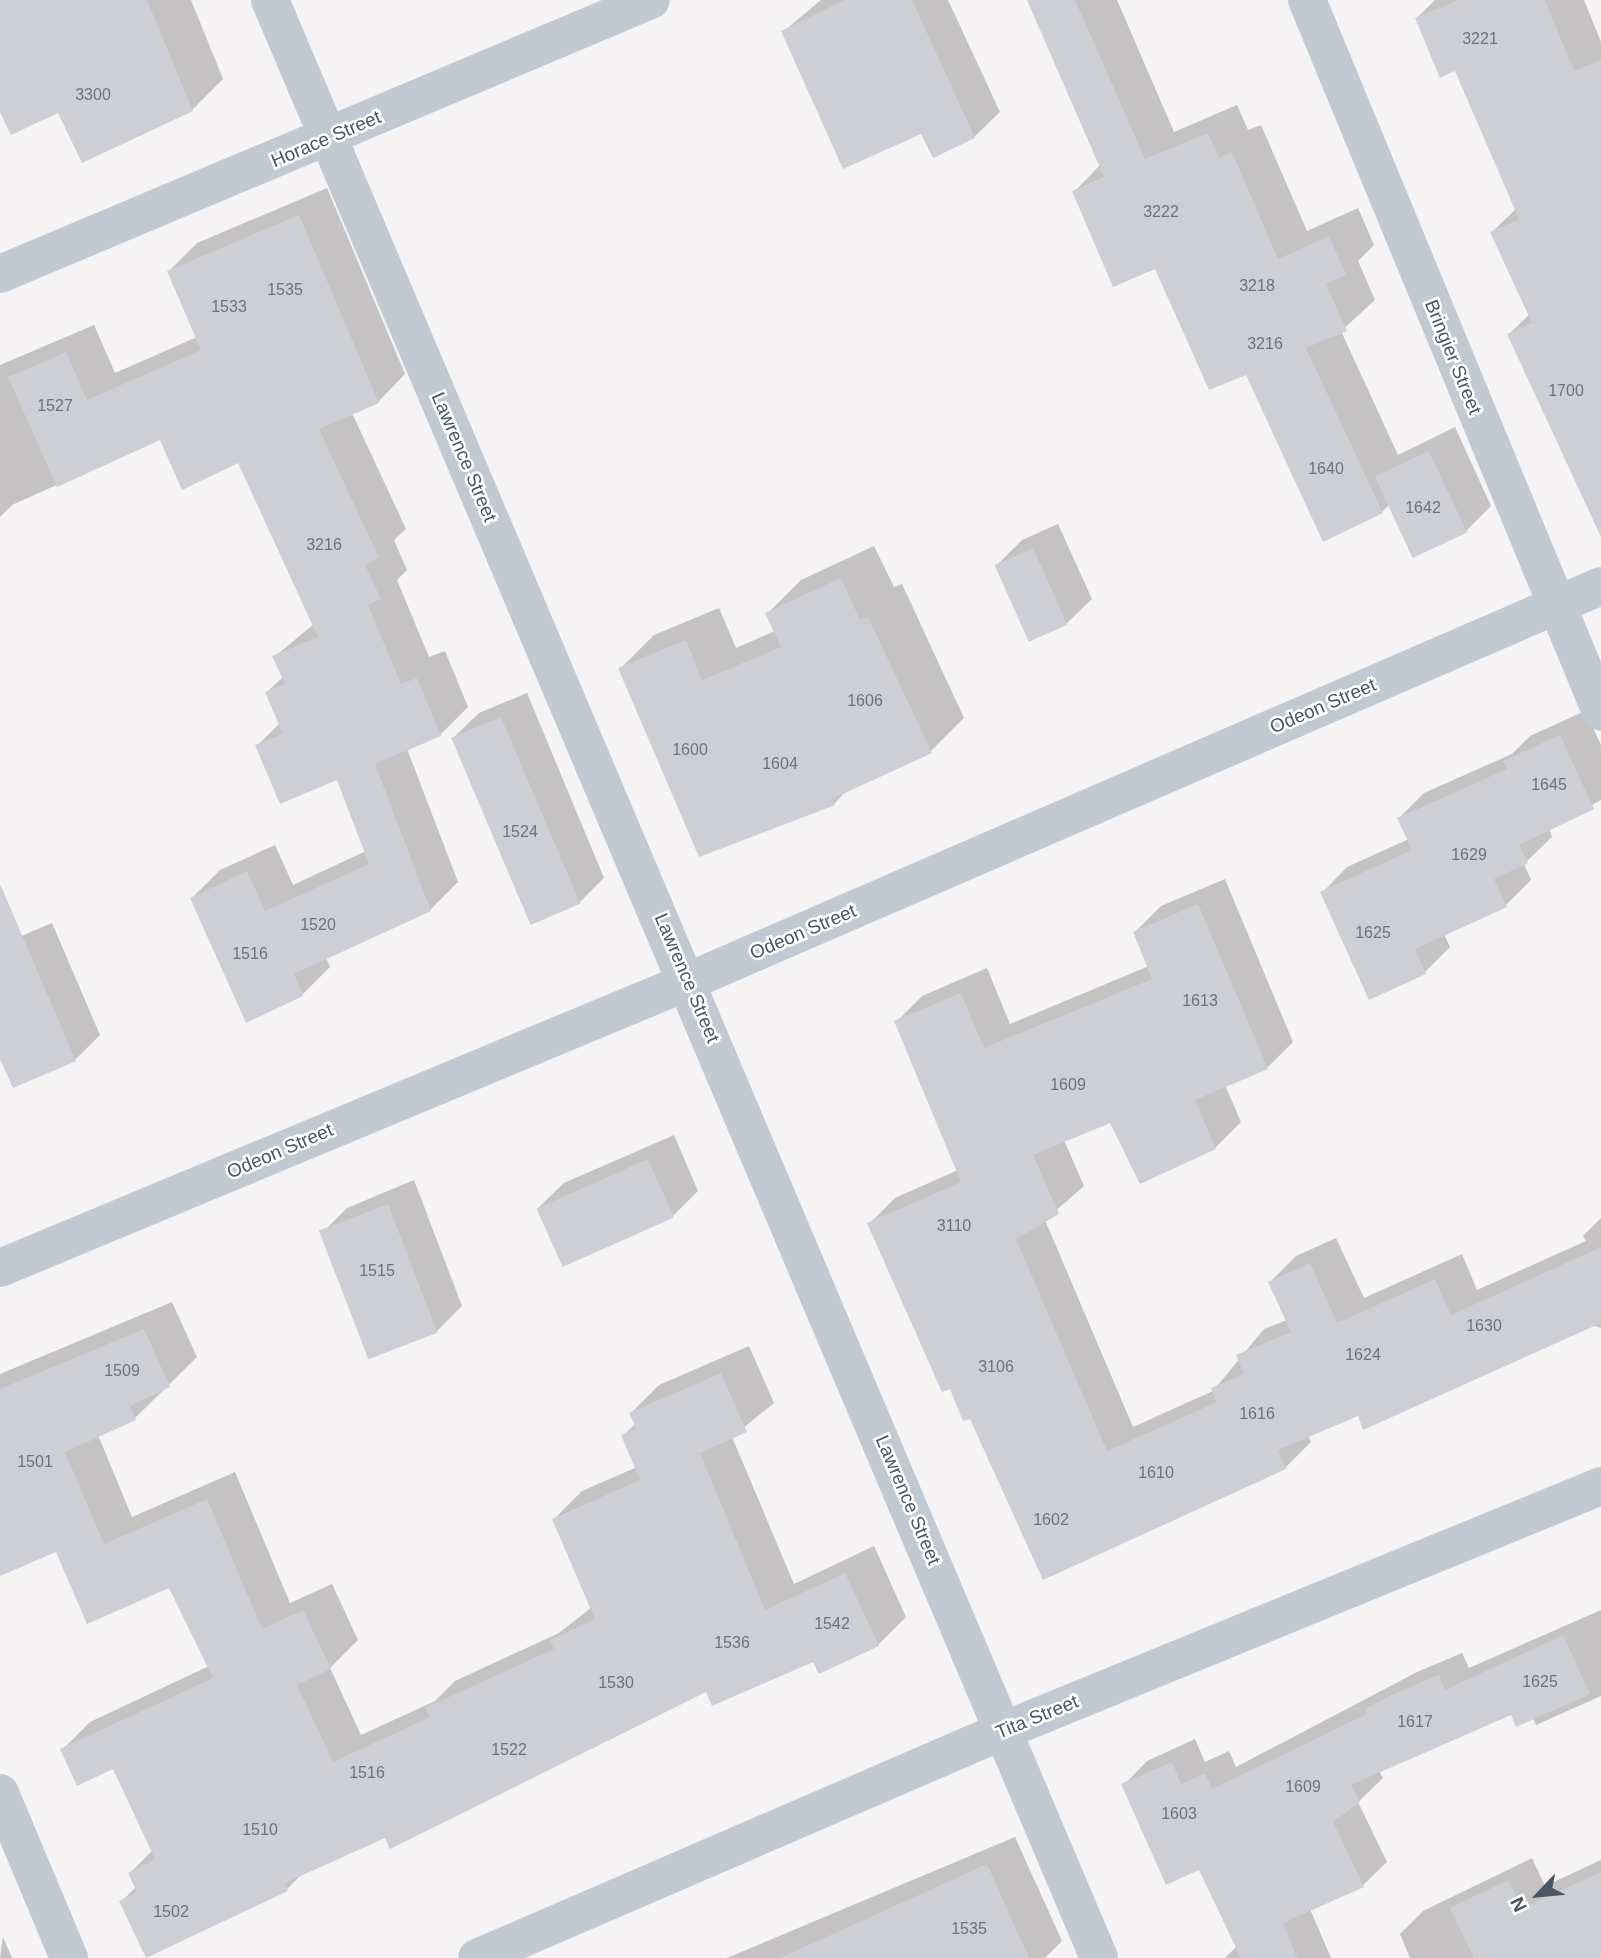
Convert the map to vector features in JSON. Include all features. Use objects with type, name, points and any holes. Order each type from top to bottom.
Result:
[{"type":"street","name":"Lawrence Street","points":[[270,0],[689,981],[1100,1958]]},
{"type":"street","name":"Horace Street","points":[[0,274],[328,139],[651,0]]},
{"type":"street","name":"Bringier Street","points":[[1307,0],[1554,606],[1601,712]]},
{"type":"street","name":"Odeon Street","points":[[0,1268],[689,981],[1601,586]]},
{"type":"street","name":"Tita Street","points":[[477,1958],[1005,1730],[1601,1486]]},
{"type":"street","points":[[0,1793],[69,1958]]},
{"type":"building","points":[[0,0],[147,0],[193,111],[82,163],[58,113],[11,135],[0,112]]},
{"type":"building","points":[[845,0],[912,0],[975,138],[933,158],[921,134],[843,169],[781,31]]},
{"type":"building","points":[[1027,0],[1075,0],[1145,159],[1208,133],[1219,158],[1232,152],[1278,259],[1329,236],[1346,275],[1326,284],[1347,331],[1306,348],[1383,513],[1323,542],[1246,375],[1209,390],[1155,269],[1113,287],[1072,191],[1104,177]]},
{"type":"building","points":[[1459,0],[1545,0],[1574,71],[1601,60],[1601,537],[1507,334],[1532,323],[1490,232],[1519,219],[1455,71],[1440,78],[1415,18]]},
{"type":"building","points":[[299,215],[379,403],[319,429],[379,558],[365,565],[381,599],[368,605],[401,684],[417,678],[441,736],[375,764],[431,911],[294,974],[303,996],[246,1023],[190,898],[247,871],[265,911],[369,864],[337,780],[280,804],[255,745],[283,734],[265,692],[285,684],[272,656],[318,637],[238,463],[182,490],[160,440],[57,487],[8,377],[66,352],[87,400],[201,350],[167,271]]},
{"type":"building","points":[[1429,451],[1467,533],[1413,558],[1375,476]]},
{"type":"building","points":[[1033,548],[1067,625],[1029,642],[995,565]]},
{"type":"building","points":[[841,578],[860,620],[868,617],[932,753],[832,799],[835,805],[699,857],[618,668],[686,640],[702,680],[781,647],[765,613]]},
{"type":"building","points":[[501,717],[580,904],[531,925],[451,738]]},
{"type":"building","points":[[1560,735],[1594,809],[1519,845],[1528,863],[1494,879],[1507,907],[1415,949],[1426,974],[1369,1000],[1320,892],[1412,850],[1397,818],[1507,769],[1503,761]]},
{"type":"building","points":[[0,884],[76,1061],[13,1088],[0,1059]]},
{"type":"building","points":[[1198,904],[1268,1069],[1195,1100],[1216,1149],[1140,1184],[1110,1123],[1033,1155],[1059,1214],[1016,1239],[1107,1451],[1217,1402],[1211,1388],[1244,1374],[1236,1355],[1291,1332],[1268,1282],[1310,1263],[1337,1323],[1435,1279],[1451,1315],[1601,1247],[1601,1323],[1363,1430],[1358,1416],[1278,1450],[1286,1469],[1043,1580],[970,1419],[963,1421],[950,1389],[942,1392],[867,1223],[961,1182],[894,1021],[961,993],[984,1048],[1152,979],[1133,932]]},
{"type":"building","points":[[648,1159],[674,1217],[563,1267],[537,1209]]},
{"type":"building","points":[[388,1204],[437,1333],[368,1359],[319,1231]]},
{"type":"building","points":[[144,1329],[170,1387],[130,1406],[136,1420],[65,1452],[104,1544],[207,1499],[262,1629],[303,1610],[331,1669],[297,1685],[333,1762],[430,1717],[425,1708],[554,1649],[550,1640],[595,1619],[552,1519],[640,1480],[621,1435],[637,1429],[629,1413],[721,1373],[747,1432],[700,1453],[765,1610],[845,1573],[879,1646],[819,1674],[813,1662],[712,1706],[706,1692],[390,1849],[385,1838],[285,1883],[288,1891],[146,1958],[119,1901],[137,1892],[128,1873],[155,1859],[113,1769],[77,1786],[60,1749],[213,1678],[169,1588],[87,1624],[56,1552],[0,1576],[0,1389]]},
{"type":"building","points":[[1563,1635],[1590,1694],[1516,1727],[1511,1715],[1351,1785],[1360,1802],[1333,1822],[1364,1887],[1283,1923],[1297,1958],[1241,1958],[1199,1870],[1166,1885],[1121,1784],[1172,1762],[1181,1784],[1205,1773],[1212,1789],[1367,1714],[1365,1709],[1391,1695],[1439,1675],[1445,1690]]},
{"type":"building","points":[[987,1864],[1029,1958],[780,1958]]},
{"type":"building","points":[[1601,1872],[1601,1958],[1474,1958],[1450,1908],[1508,1880],[1522,1908]]}]
